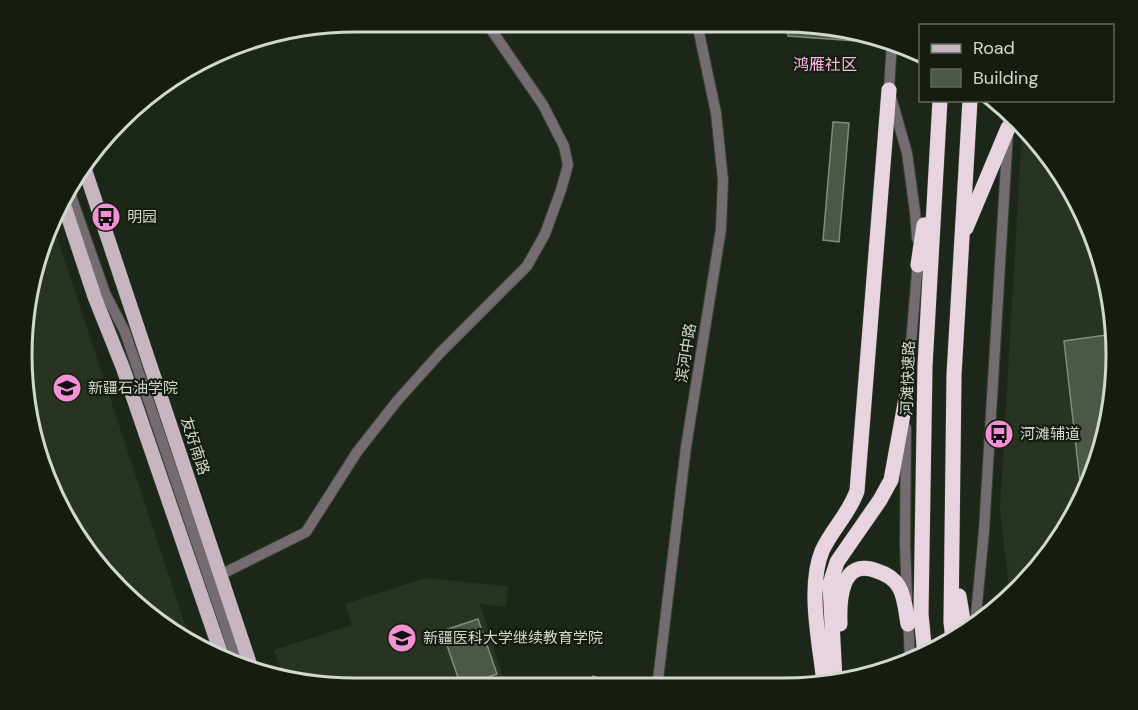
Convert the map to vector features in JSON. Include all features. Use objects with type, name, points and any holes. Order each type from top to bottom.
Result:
[{"type":"highway","points":[[823,676],[814,583],[823,551],[848,512],[857,491],[889,90]]},
{"type":"highway","name":"河滩快速路","points":[[924,646],[921,614],[925,378],[940,102]]},
{"type":"highway","points":[[964,623],[953,534],[954,375],[970,102]]},
{"type":"highway","points":[[962,236],[1008,122]]},
{"type":"highway","points":[[918,265],[937,160]]},
{"type":"highway","points":[[843,673],[830,584],[837,562],[880,500],[891,480],[906,398]]},
{"type":"highway","points":[[952,631],[954,446]]},
{"type":"highway","points":[[835,674],[835,623],[842,588],[848,576],[859,569],[874,569],[891,576],[900,588],[908,624]]},
{"type":"main road","name":"友好南路","points":[[86,174],[220,575],[237,656]]},
{"type":"main road","points":[[66,210],[95,298],[235,656]]},
{"type":"street","points":[[220,575],[306,532],[357,452],[390,410],[440,353],[527,266],[544,234],[568,165],[564,146],[543,105],[493,32]]},
{"type":"street","name":"滨河中路","points":[[658,678],[686,447],[721,229],[723,180],[716,114],[699,32]]},
{"type":"street","points":[[891,51],[889,90],[906,153],[915,212],[918,265],[906,398],[905,544],[910,653]]},
{"type":"street","points":[[976,615],[984,531],[1008,122]]},
{"type":"street","points":[[72,199],[105,292],[125,332],[236,656]]},
{"type":"shaded area","points":[[1022,137],[1052,175],[1082,231],[1095,271],[1104,313],[1106,376],[1100,418],[1082,479],[1052,535],[1009,587],[1000,510]]},
{"type":"shaded area","name":"新疆石油学院","points":[[55,233],[187,631],[158,612],[126,584],[98,552],[75,517],[49,459],[34,397],[32,334],[38,292]]},
{"type":"shaded area","name":"新疆医科大学继续教育学院","points":[[425,578],[508,586],[506,607],[480,604],[503,678],[334,678],[281,669],[274,650],[352,625],[345,604]]},
{"type":"building","points":[[788,32],[804,32],[856,40],[856,41],[788,36]]},
{"type":"building","points":[[833,122],[849,123],[839,242],[823,240]]},
{"type":"building","points":[[1106,335],[1104,397],[1095,439],[1080,483],[1064,341]]},
{"type":"building","points":[[478,619],[497,674],[485,678],[458,678],[442,631]]},
{"type":"place","name":"明园","points":[[106,217]]},
{"type":"place","name":"新疆石油学院","points":[[67,388]]},
{"type":"place","name":"河滩辅道","points":[[999,434]]},
{"type":"place","name":"新疆医科大学继续教育学院","points":[[402,638]]},
{"type":"district","name":"鸿雁社区","points":[[825,64]]}]
